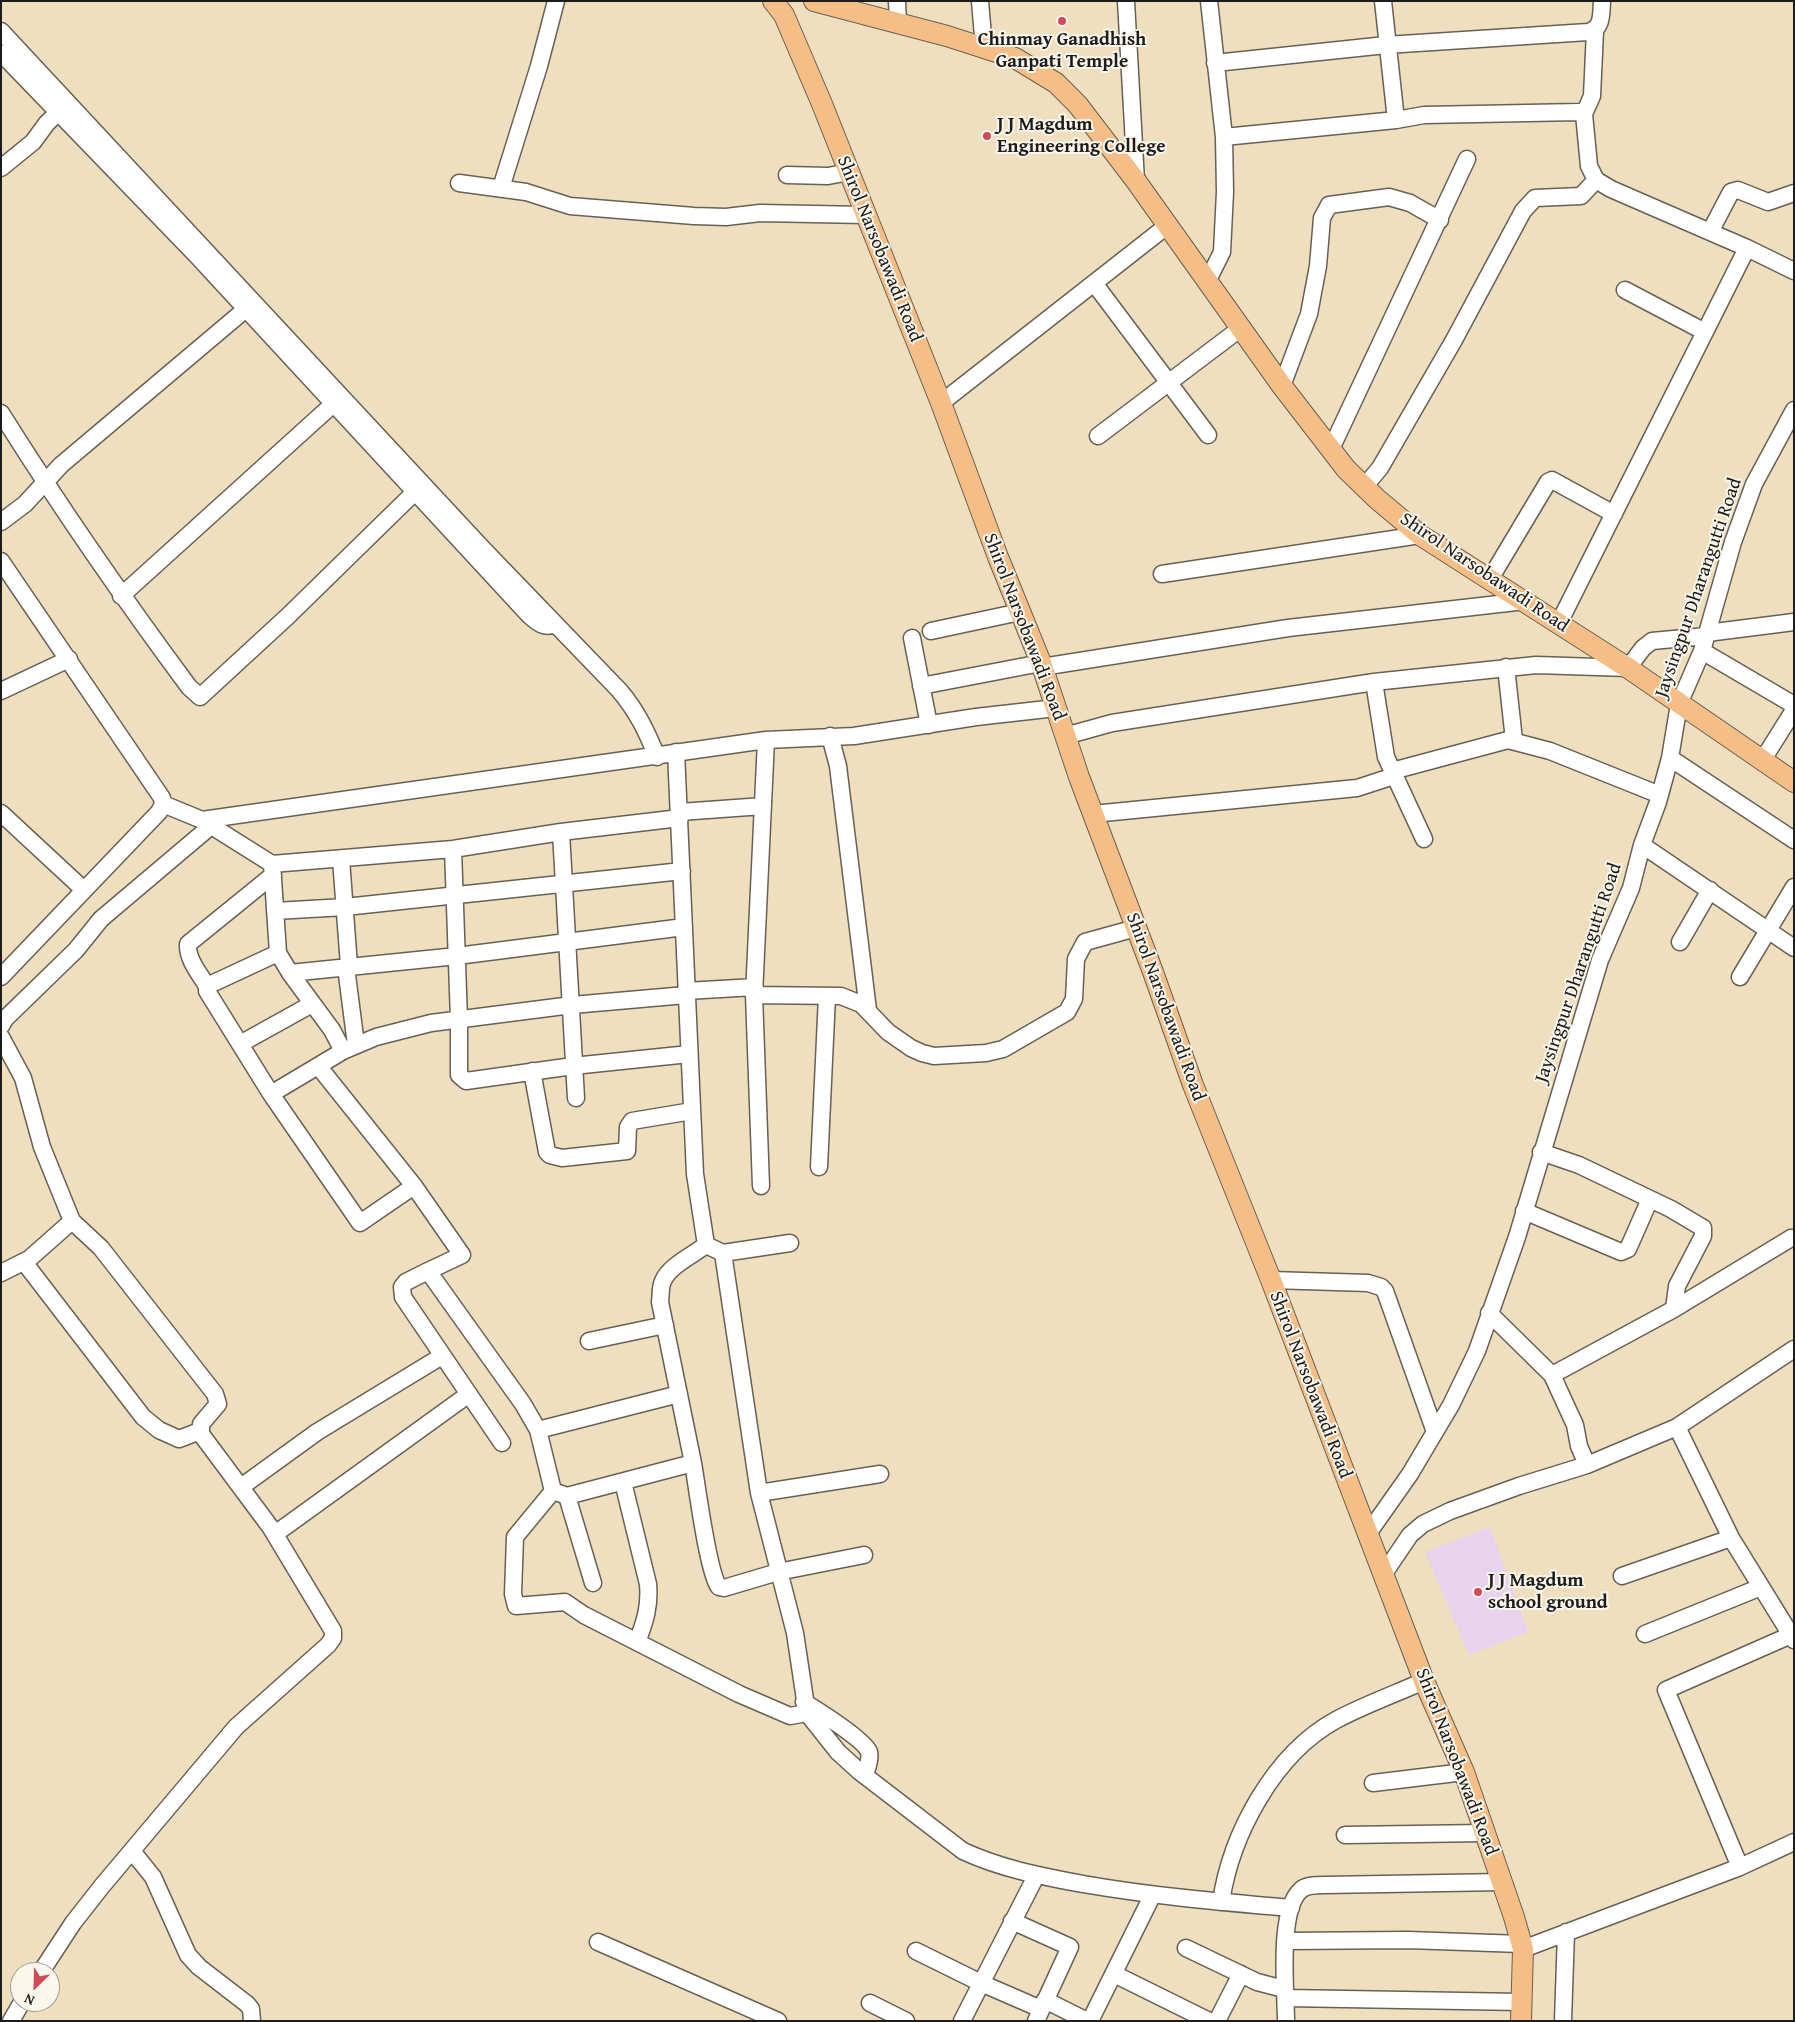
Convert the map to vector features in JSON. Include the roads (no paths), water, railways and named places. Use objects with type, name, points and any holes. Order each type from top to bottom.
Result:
[{"type":"main road","name":"Shirol Narsobawadi Road","points":[[772,1],[784,15],[941,403],[1041,665],[1093,814],[1193,1085],[1271,1280],[1424,1681],[1464,1772],[1484,1833],[1503,1882],[1522,1946],[1521,2011]]},
{"type":"main road","name":"Shirol Narsobawadi Road","points":[[814,1],[859,7],[898,23],[1015,58],[1056,83],[1078,105],[1136,181],[1282,386],[1346,470],[1420,535],[1628,668],[1794,782]]},
{"type":"street","points":[[501,188],[539,66],[556,1]]},
{"type":"street","points":[[897,1],[898,23]]},
{"type":"street","points":[[980,1],[984,49]]},
{"type":"street","points":[[1126,1],[1136,181]]},
{"type":"street","points":[[1207,282],[1222,252],[1225,192],[1224,137],[1209,1]]},
{"type":"street","points":[[1383,1],[1386,45],[1396,120]]},
{"type":"street","points":[[1602,1],[1599,26],[1595,31],[1592,96],[1584,114],[1589,166],[1596,180],[1611,189],[1747,248],[1794,271]]},
{"type":"street","points":[[1,31],[63,107],[419,488],[555,624],[634,707],[657,757]]},
{"type":"street","points":[[1216,63],[1386,45],[1595,31]]},
{"type":"street","points":[[1,53],[63,107]]},
{"type":"street","points":[[1,168],[33,142],[63,107]]},
{"type":"street","points":[[1224,137],[1396,120],[1424,115],[1579,112],[1584,114]]},
{"type":"street","points":[[1331,449],[1440,220],[1467,158]]},
{"type":"street","points":[[787,175],[828,176],[849,172]]},
{"type":"street","points":[[1364,486],[1380,468],[1454,340],[1523,210],[1535,198],[1581,196],[1596,180]]},
{"type":"street","points":[[459,183],[526,192],[570,206],[694,216],[726,217],[760,213],[865,215]]},
{"type":"street","points":[[1710,232],[1731,192],[1738,190],[1768,202],[1794,193]]},
{"type":"street","points":[[1282,386],[1309,314],[1318,266],[1322,218],[1329,205],[1389,197],[1410,203],[1440,220]]},
{"type":"street","points":[[941,403],[1168,225]]},
{"type":"street","points":[[1559,623],[1747,248]]},
{"type":"street","points":[[1094,283],[1208,436]]},
{"type":"street","points":[[1625,290],[1705,332]]},
{"type":"street","points":[[1,522],[25,504],[61,465],[250,306]]},
{"type":"street","points":[[1098,436],[1241,328]]},
{"type":"street","points":[[121,596],[338,400]]},
{"type":"street","name":"Jaysingpur Dharangutti Road","points":[[1367,1535],[1410,1474],[1435,1432],[1477,1351],[1524,1211],[1600,960],[1631,888],[1642,845],[1660,795],[1670,758],[1679,704],[1705,640],[1733,542],[1754,484],[1794,410]]},
{"type":"street","points":[[1,413],[44,483],[121,596],[188,687],[200,697],[274,629],[419,488]]},
{"type":"street","points":[[1490,579],[1548,482],[1552,480],[1614,514]]},
{"type":"street","points":[[1162,574],[1420,535]]},
{"type":"street","points":[[1,561],[162,798],[163,804],[159,812],[1,977]]},
{"type":"street","points":[[921,686],[1041,665],[1288,628],[1525,601]]},
{"type":"street","points":[[931,632],[1020,612]]},
{"type":"street","points":[[1065,736],[1112,723],[1374,682],[1506,667],[1562,665],[1628,668],[1643,648],[1652,641],[1705,640],[1794,622]]},
{"type":"street","points":[[912,638],[929,725]]},
{"type":"street","points":[[1705,640],[1794,705]]},
{"type":"street","points":[[1,691],[69,659]]},
{"type":"street","points":[[1506,667],[1514,740]]},
{"type":"street","points":[[1374,682],[1386,757],[1424,839]]},
{"type":"street","points":[[1,1026],[5,1019],[76,950],[101,920],[206,823],[440,784],[657,757],[676,752],[766,740],[854,736],[976,717],[1056,708]]},
{"type":"street","points":[[1762,761],[1794,710]]},
{"type":"street","points":[[830,736],[838,766],[868,1010]]},
{"type":"street","points":[[761,1186],[755,991],[766,740]]},
{"type":"street","points":[[1093,814],[1356,788],[1393,774],[1494,742],[1514,740],[1550,751],[1660,795]]},
{"type":"street","points":[[676,752],[695,1174],[706,1245]]},
{"type":"street","points":[[1670,758],[1794,840]]},
{"type":"street","points":[[163,804],[206,823],[272,870]]},
{"type":"street","points":[[414,1186],[360,1223],[271,1094],[207,991],[207,986],[187,952],[188,944],[272,870],[341,859],[453,849],[680,815],[763,806]]},
{"type":"street","points":[[1,814],[84,890]]},
{"type":"street","points":[[561,832],[576,1098]]},
{"type":"street","points":[[1642,845],[1794,948]]},
{"type":"street","points":[[453,849],[459,1075],[462,1079],[466,1081],[573,1066],[689,1054]]},
{"type":"street","points":[[341,859],[348,967],[350,1048]]},
{"type":"street","points":[[272,870],[278,953],[312,1004],[332,1030],[350,1048]]},
{"type":"street","points":[[275,911],[345,907],[564,882],[682,871]]},
{"type":"street","points":[[1740,977],[1767,929],[1794,887]]},
{"type":"street","points":[[1680,942],[1710,890]]},
{"type":"street","points":[[290,973],[457,956],[684,927]]},
{"type":"street","points":[[271,1094],[350,1048],[376,1037],[431,1023],[686,993],[755,991],[842,996],[862,1004],[888,1032],[922,1054],[934,1056],[970,1054],[1002,1049],[1062,1015],[1072,1007],[1076,959],[1085,942],[1136,928]]},
{"type":"street","points":[[207,986],[278,953]]},
{"type":"street","points":[[819,1167],[827,996]]},
{"type":"street","points":[[240,1044],[312,1004]]},
{"type":"street","points":[[1,1037],[23,1078],[42,1147],[72,1220],[101,1248],[215,1394],[218,1404],[201,1424],[200,1431],[275,1534],[329,1621],[333,1638],[328,1645],[236,1727],[74,1923],[48,1962]]},
{"type":"street","points":[[319,1067],[414,1186],[462,1255],[406,1282],[402,1292],[442,1356],[502,1442]]},
{"type":"street","points":[[532,1071],[547,1152],[556,1157],[627,1151],[628,1127],[632,1121],[692,1111]]},
{"type":"street","points":[[1541,1152],[1579,1165],[1700,1225],[1704,1232],[1677,1286],[1674,1309]]},
{"type":"street","points":[[1524,1211],[1621,1252],[1628,1249],[1650,1199]]},
{"type":"street","points":[[1,1273],[24,1262],[72,1220]]},
{"type":"street","points":[[1552,1375],[1674,1309],[1791,1238],[1794,1238]]},
{"type":"street","points":[[706,1245],[722,1253],[790,1243]]},
{"type":"street","points":[[706,1245],[668,1274],[663,1282],[660,1302],[716,1583],[719,1587],[740,1584],[778,1572],[864,1555]]},
{"type":"street","points":[[722,1253],[759,1493],[795,1632],[805,1708],[838,1752],[865,1776],[963,1851],[1010,1870],[1152,1896],[1291,1908]]},
{"type":"street","points":[[24,1262],[143,1417],[159,1430],[179,1439],[200,1431]]},
{"type":"street","points":[[428,1271],[523,1404],[538,1430],[593,1583]]},
{"type":"street","points":[[1271,1280],[1368,1283],[1381,1287],[1387,1298],[1435,1432]]},
{"type":"street","points":[[1490,1313],[1552,1375],[1575,1425],[1579,1446],[1587,1465]]},
{"type":"street","points":[[589,1341],[665,1325]]},
{"type":"street","points":[[1383,1575],[1410,1535],[1423,1524],[1519,1486],[1587,1465],[1677,1427],[1794,1349]]},
{"type":"street","points":[[241,1487],[317,1432],[442,1356]]},
{"type":"street","points":[[275,1534],[469,1394]]},
{"type":"street","points":[[538,1430],[679,1394]]},
{"type":"street","points":[[1677,1427],[1730,1538],[1792,1638],[1666,1690],[1740,1868]]},
{"type":"street","points":[[693,1463],[623,1482],[560,1493],[515,1537],[513,1594],[516,1606],[565,1602],[637,1642],[739,1694],[790,1716],[805,1708],[824,1714],[866,1747],[870,1757],[865,1776]]},
{"type":"street","points":[[759,1493],[880,1474]]},
{"type":"street","points":[[623,1482],[648,1584],[650,1600],[647,1616],[637,1642]]},
{"type":"street","points":[[1622,1576],[1730,1538]]},
{"type":"street","points":[[1645,1634],[1761,1587]]},
{"type":"street","points":[[1222,1902],[1227,1870],[1248,1820],[1270,1779],[1295,1751],[1335,1720],[1424,1681]]},
{"type":"street","points":[[1373,1783],[1464,1772]]},
{"type":"street","points":[[1345,1835],[1484,1833]]},
{"type":"street","points":[[1285,1941],[1408,1940],[1522,1946],[1566,1932],[1740,1868],[1794,1842]]},
{"type":"street","points":[[132,1851],[153,1877],[188,1955],[199,1967],[247,2004],[251,2009],[252,2021]]},
{"type":"street","points":[[962,2021],[1036,1876]]},
{"type":"street","points":[[1286,2021],[1285,1941],[1291,1908],[1301,1890],[1310,1886],[1503,1882]]},
{"type":"street","points":[[916,1952],[1041,2010],[1088,2021],[1114,1974],[1152,1896]]},
{"type":"street","points":[[1012,1921],[1070,1947],[1041,2010]]},
{"type":"street","points":[[1563,2021],[1566,1932]]},
{"type":"street","points":[[598,1942],[778,2021]]},
{"type":"street","points":[[1186,1948],[1257,1982],[1285,1993],[1521,2011]]},
{"type":"street","points":[[1114,1974],[1209,2021]]},
{"type":"street","points":[[1217,2021],[1241,1974]]},
{"type":"street","points":[[870,2003],[906,2021]]},
{"type":"place","name":"Chinmay Ganadhish Ganpati Temple","points":[[1062,21]]},
{"type":"place","name":"J J Magdum Engineering College","points":[[987,136]]},
{"type":"place","name":"J J Magdum school ground","points":[[1478,1592]]}]
